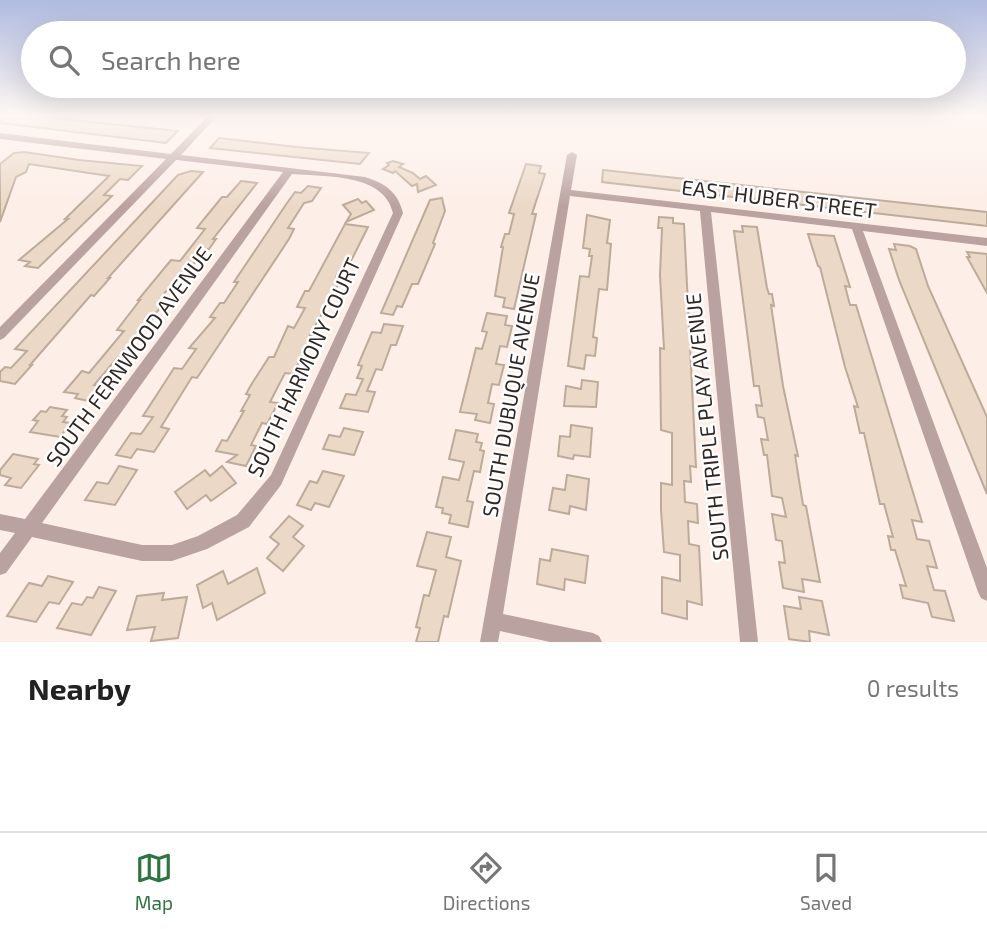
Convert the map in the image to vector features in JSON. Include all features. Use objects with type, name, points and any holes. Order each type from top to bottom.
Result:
[{"type":"street","points":[[69,146],[290,170]]},
{"type":"street","points":[[0,335],[185,146]]},
{"type":"street","name":"SOUTH DUBUQUE AVENUE","points":[[489,642],[572,155]]},
{"type":"street","name":"SOUTH HARMONY COURT","points":[[29,528],[142,553],[172,553],[201,543],[243,521],[261,501],[276,480],[398,213],[393,197],[379,185],[362,179],[290,170]]},
{"type":"street","name":"SOUTH FERNWOOD AVENUE","points":[[0,567],[290,170]]},
{"type":"street","name":"EAST HUBER STREET","points":[[565,191],[987,242]]},
{"type":"street","name":"SOUTH TRIPLE PLAY AVENUE","points":[[705,208],[749,642]]},
{"type":"street","points":[[856,226],[987,592]]},
{"type":"street","points":[[0,522],[29,528]]},
{"type":"street","points":[[493,621],[593,642]]},
{"type":"building","points":[[287,146],[369,153],[360,164],[210,148]]},
{"type":"building","points":[[14,153],[142,166],[128,180],[120,179],[104,195],[112,196],[38,268],[25,266],[30,262],[19,260],[68,219],[65,219],[109,176],[29,164],[26,172],[16,177],[0,222],[0,164]]},
{"type":"building","points":[[393,161],[403,164],[399,167],[420,179],[426,176],[436,185],[418,192],[417,184],[412,186],[395,171],[393,173],[383,169],[389,165],[387,163]]},
{"type":"building","points":[[526,164],[541,166],[539,173],[545,174],[532,214],[536,214],[514,309],[503,307],[505,298],[495,296],[501,247],[505,234],[509,234],[514,214],[509,213]]},
{"type":"building","points":[[603,170],[987,212],[987,226],[602,182]]},
{"type":"building","points":[[191,171],[203,172],[94,296],[91,295],[15,384],[0,381],[0,372],[5,367],[11,368],[27,351],[15,349],[178,175]]},
{"type":"building","points":[[241,181],[257,183],[213,239],[216,239],[209,249],[205,249],[182,279],[176,279],[163,295],[169,296],[121,359],[117,358],[94,385],[100,386],[88,401],[75,398],[78,394],[64,392],[82,371],[89,373],[124,331],[117,330],[138,300],[171,260],[180,261],[205,229],[197,228],[222,197],[227,197]]},
{"type":"building","points":[[308,186],[321,188],[312,201],[304,203],[288,228],[294,229],[289,239],[197,378],[192,377],[161,427],[169,429],[154,452],[137,449],[131,458],[116,455],[131,433],[141,434],[153,417],[143,416],[174,368],[182,369],[196,349],[189,348],[215,318],[210,317],[220,303],[224,303],[238,282],[234,282],[287,203],[295,192],[301,193]]},
{"type":"building","points":[[442,198],[445,211],[418,284],[412,284],[402,307],[397,306],[393,315],[381,313],[430,200]]},
{"type":"building","points":[[358,199],[362,203],[366,201],[374,210],[346,222],[351,214],[343,205]]},
{"type":"building","points":[[587,215],[610,220],[607,243],[611,244],[607,290],[599,289],[593,337],[597,338],[595,356],[586,355],[584,369],[568,366],[580,276],[589,277],[592,256],[589,256],[590,249],[583,248]]},
{"type":"building","points":[[659,217],[673,218],[673,223],[684,224],[696,467],[690,466],[691,482],[684,481],[685,502],[697,504],[698,523],[688,521],[689,544],[699,546],[702,605],[687,601],[687,619],[662,613],[662,577],[680,581],[680,555],[664,552],[661,510],[661,483],[672,485],[672,433],[661,430],[660,348],[664,349],[660,275],[662,228],[658,228]]},
{"type":"building","points":[[345,224],[368,227],[351,261],[345,260],[336,277],[342,278],[310,335],[313,335],[293,374],[285,373],[270,402],[278,403],[267,424],[262,423],[251,445],[256,446],[246,466],[227,462],[237,455],[216,451],[222,440],[227,441],[244,411],[241,411],[250,395],[246,394],[269,357],[274,357],[288,326],[294,328],[305,308],[297,307],[305,291],[309,291]]},
{"type":"building","points":[[742,226],[757,227],[767,288],[769,294],[772,294],[774,306],[771,305],[783,386],[798,456],[795,455],[803,505],[806,506],[820,582],[802,579],[804,592],[783,588],[779,562],[785,563],[782,541],[776,540],[772,514],[786,517],[782,498],[772,496],[767,455],[764,455],[761,439],[768,440],[764,418],[758,417],[756,405],[762,406],[759,386],[754,386],[734,231],[743,232]]},
{"type":"building","points":[[808,234],[834,236],[850,287],[845,286],[850,305],[856,305],[922,522],[912,520],[917,539],[929,541],[937,568],[927,566],[934,590],[945,591],[954,621],[932,617],[928,603],[903,598],[900,585],[906,586],[895,550],[891,550],[888,536],[893,537],[884,504],[880,504],[864,433],[860,433],[854,406],[858,407],[820,267]]},
{"type":"building","points":[[894,244],[916,249],[928,286],[987,417],[987,494],[899,280],[889,249],[896,250]]},
{"type":"building","points":[[967,252],[987,254],[987,293],[967,257],[970,257]]},
{"type":"building","points":[[487,313],[507,316],[505,325],[512,326],[507,347],[500,346],[496,364],[504,365],[499,385],[492,384],[488,403],[494,404],[490,423],[475,420],[477,414],[460,412],[476,348],[482,349],[487,332],[482,331]]},
{"type":"building","points":[[384,324],[403,326],[396,345],[391,345],[382,370],[376,369],[367,391],[375,392],[368,412],[340,408],[346,394],[356,395],[363,379],[357,378],[362,366],[358,365],[372,332],[381,333]]},
{"type":"building","points":[[582,380],[598,382],[596,407],[564,406],[566,386],[581,389]]},
{"type":"building","points":[[50,407],[67,410],[62,416],[67,417],[63,422],[71,423],[60,437],[30,432],[38,421],[33,420],[41,411],[46,412]]},
{"type":"building","points":[[571,425],[592,428],[590,457],[574,455],[573,459],[558,456],[560,436],[570,437]]},
{"type":"building","points":[[344,428],[363,432],[354,455],[323,449],[329,435],[340,437]]},
{"type":"building","points":[[456,430],[478,434],[476,442],[482,443],[480,450],[484,451],[480,472],[474,471],[467,501],[473,502],[468,527],[449,523],[451,515],[442,513],[443,508],[436,507],[443,477],[459,480],[464,462],[449,459]]},
{"type":"building","points":[[13,454],[38,459],[34,464],[39,465],[21,488],[5,485],[11,478],[0,475],[0,470]]},
{"type":"building","points":[[119,466],[137,470],[115,505],[85,500],[97,482],[108,484]]},
{"type":"building","points":[[222,466],[236,483],[211,501],[206,495],[187,509],[175,492],[205,470],[210,476]]},
{"type":"building","points":[[323,471],[344,476],[329,507],[315,503],[311,510],[297,505],[310,481],[317,483]]},
{"type":"building","points":[[567,475],[589,479],[586,510],[570,506],[569,514],[549,510],[553,488],[565,490]]},
{"type":"building","points":[[289,516],[303,526],[293,537],[304,546],[283,571],[267,558],[279,544],[270,537]]},
{"type":"building","points":[[427,532],[451,537],[446,557],[461,561],[448,617],[444,616],[438,642],[416,642],[420,628],[416,627],[424,595],[429,596],[436,570],[417,566]]},
{"type":"building","points":[[552,549],[588,556],[585,583],[565,579],[564,590],[537,584],[540,559],[550,561]]},
{"type":"building","points":[[257,568],[265,593],[217,620],[212,603],[203,608],[197,585],[223,571],[228,584]]},
{"type":"building","points":[[48,576],[73,582],[59,604],[49,602],[36,622],[7,616],[29,583],[42,586]]},
{"type":"building","points":[[99,587],[116,591],[91,635],[57,628],[72,603],[82,605],[87,597],[93,598]]},
{"type":"building","points":[[164,593],[162,600],[187,597],[178,638],[151,641],[155,627],[127,630],[137,596]]},
{"type":"building","points":[[799,597],[822,601],[829,635],[809,631],[810,642],[789,639],[784,606],[801,609]]}]
